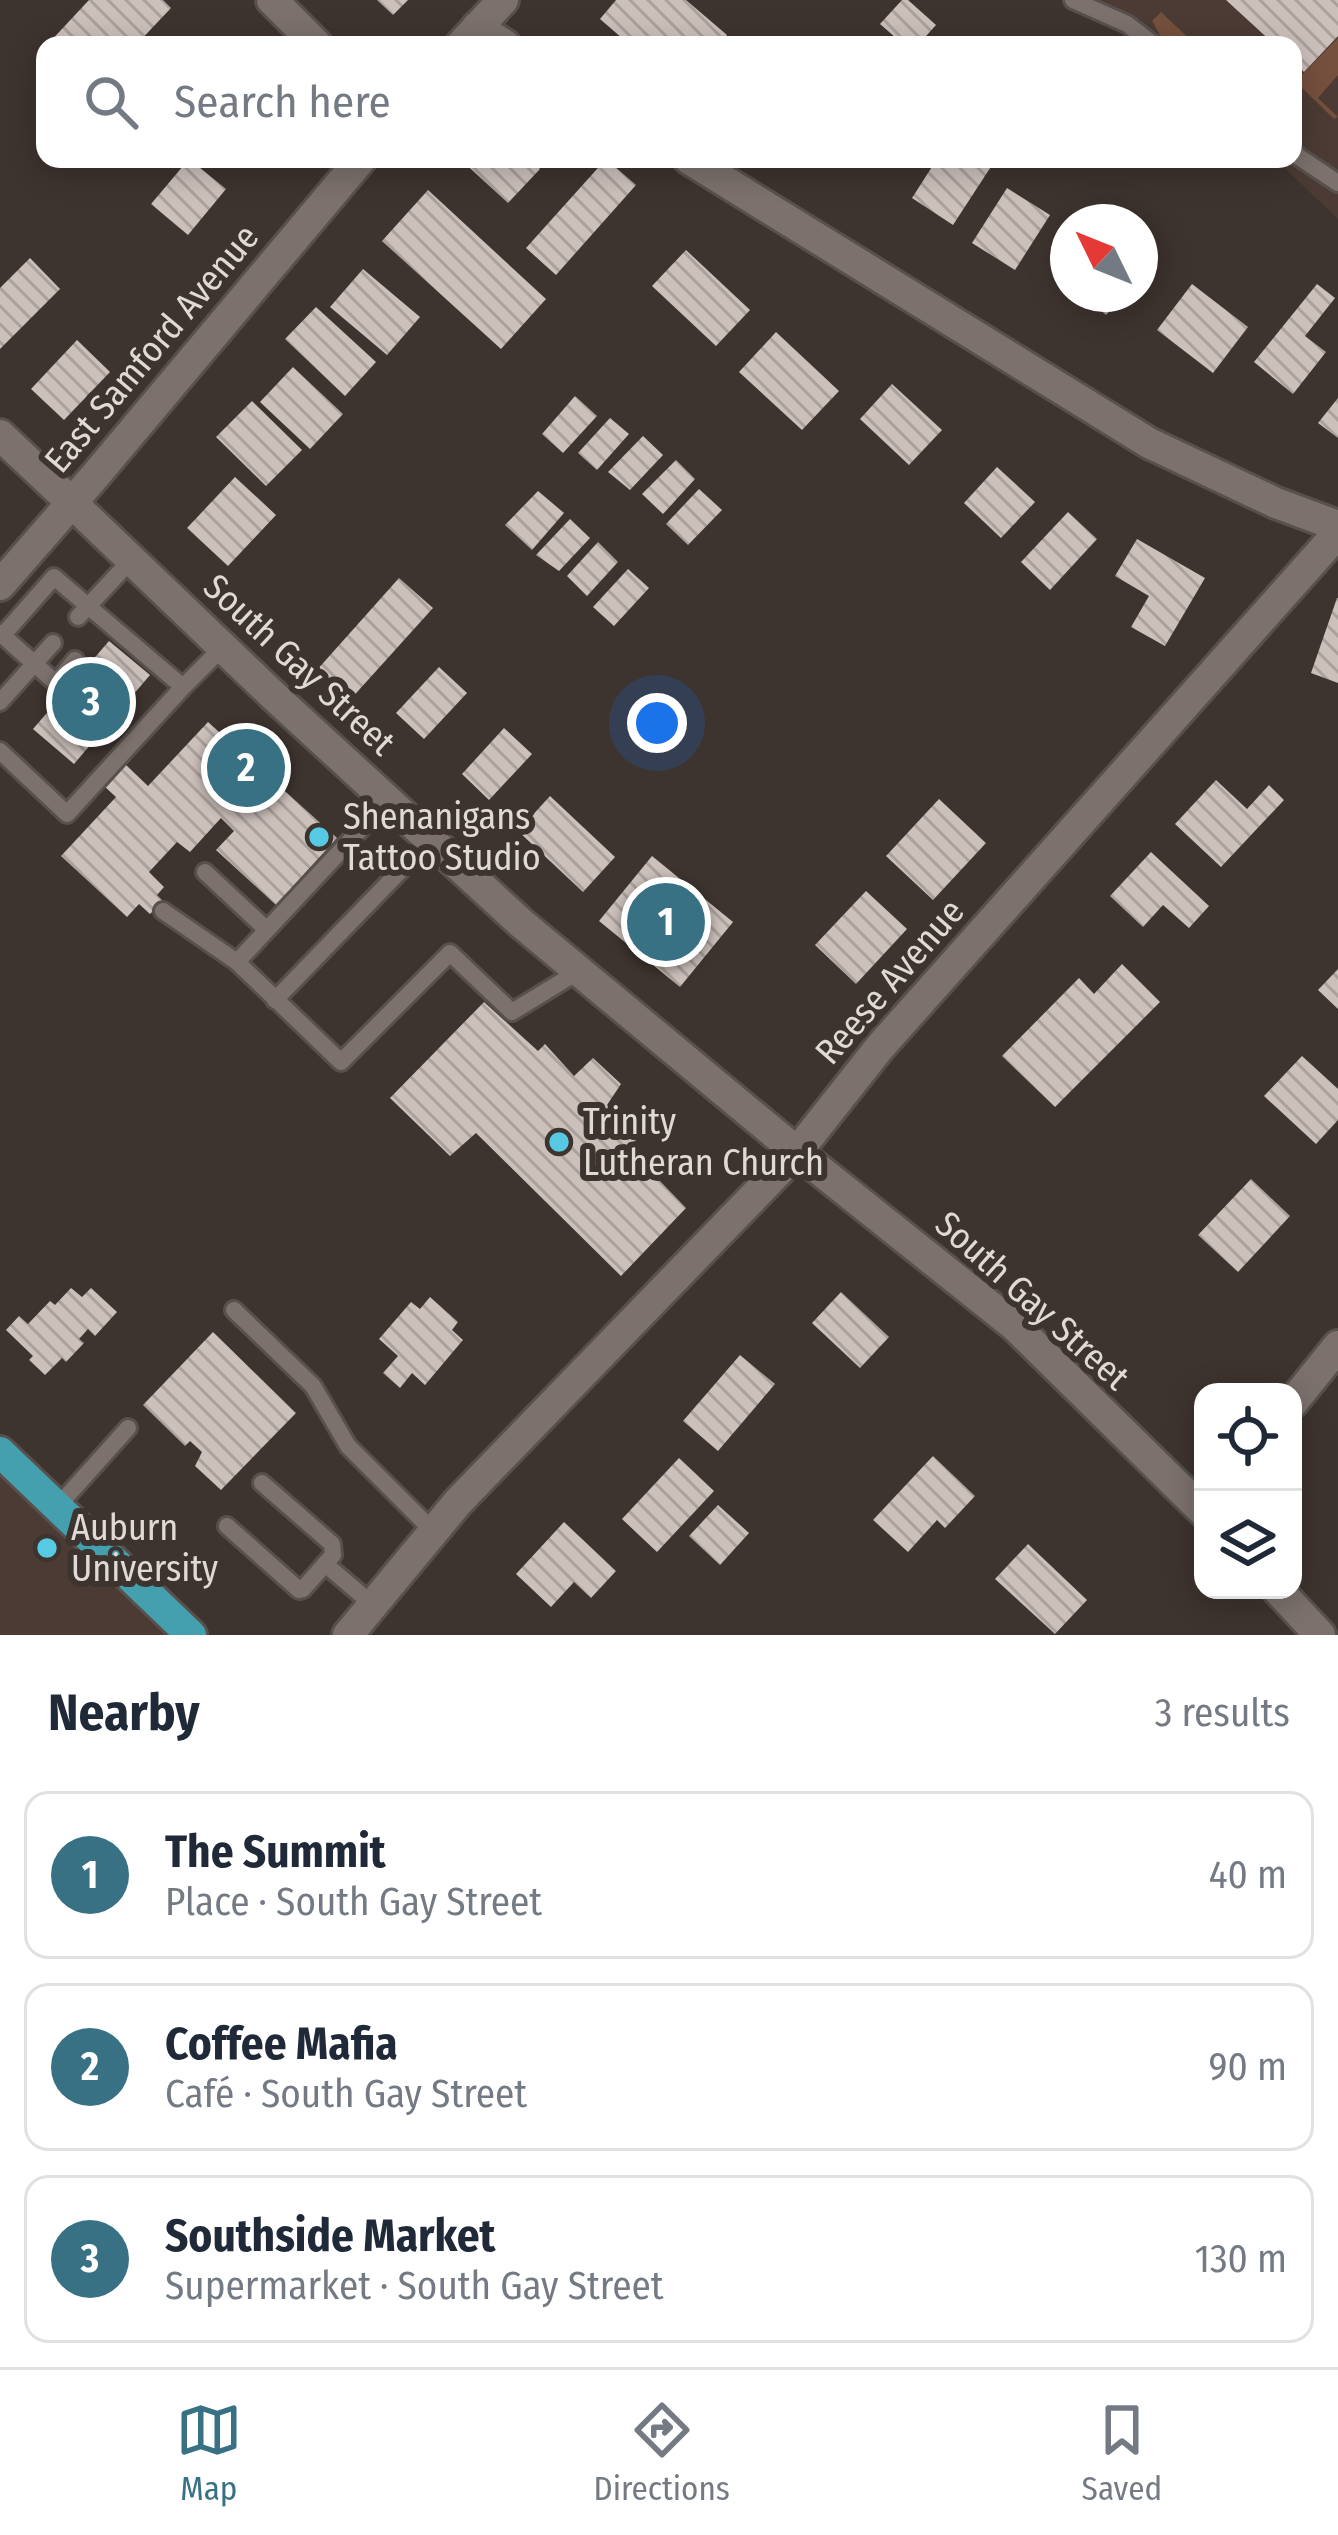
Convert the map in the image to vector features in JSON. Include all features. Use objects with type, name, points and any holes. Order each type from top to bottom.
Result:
[{"type":"main road","points":[[0,1452],[191,1635]]},
{"type":"street","points":[[272,0],[308,36]]},
{"type":"street","points":[[469,36],[503,0]]},
{"type":"street","name":"East Samford Avenue","points":[[0,585],[353,168]]},
{"type":"street","points":[[704,168],[1149,443],[1338,530]]},
{"type":"street","name":"South Gay Street","points":[[0,435],[521,923],[1015,1326],[1194,1502]]},
{"type":"street","name":"Reese Avenue","points":[[348,1635],[458,1502],[797,1152],[880,1047],[1338,530]]},
{"type":"street","points":[[1302,1391],[1338,1346]]},
{"type":"street","points":[[1286,1599],[1320,1635]]},
{"type":"lane","points":[[1073,0],[1142,36]]},
{"type":"lane","points":[[1302,159],[1338,183]]},
{"type":"lane","points":[[83,611],[132,559]]},
{"type":"lane","points":[[75,660],[56,683],[2,634],[54,577],[83,611],[183,687]]},
{"type":"lane","points":[[0,702],[53,643]]},
{"type":"lane","points":[[0,751],[67,814],[223,647]]},
{"type":"lane","points":[[236,962],[388,800]]},
{"type":"lane","points":[[275,1000],[430,840]]},
{"type":"lane","points":[[205,872],[266,928]]},
{"type":"lane","points":[[163,910],[236,962],[341,1062],[450,953],[512,1012],[579,971]]},
{"type":"lane","points":[[234,1310],[313,1386],[348,1446],[434,1531]]},
{"type":"lane","points":[[58,1506],[128,1428]]},
{"type":"lane","points":[[227,1526],[299,1590],[333,1555],[332,1544],[262,1483]]},
{"type":"lane","points":[[325,1564],[372,1604]]},
{"type":"shaded area","points":[[1073,0],[1338,0],[1338,219],[1284,168],[1302,168],[1302,36],[1135,36]]},
{"type":"shaded area","points":[[1161,12],[1186,36],[1160,36],[1152,21]]},
{"type":"shaded area","points":[[1338,38],[1338,75],[1318,98],[1338,117],[1334,119],[1302,88],[1302,75]]},
{"type":"shaded area","name":"Auburn University","points":[[0,1461],[188,1635],[0,1635]]},
{"type":"building","points":[[89,0],[163,0],[171,8],[145,36],[55,36]]},
{"type":"building","points":[[377,0],[408,0],[393,15]]},
{"type":"building","points":[[616,0],[686,0],[727,35],[620,36],[600,19]]},
{"type":"building","points":[[902,0],[908,0],[936,25],[926,36],[894,36],[880,24]]},
{"type":"building","points":[[1226,0],[1338,0],[1338,36],[1304,72],[1302,36],[1265,36]]},
{"type":"building","points":[[181,168],[200,168],[226,189],[188,235],[151,204]]},
{"type":"building","points":[[470,168],[539,168],[508,203]]},
{"type":"building","points":[[598,168],[616,168],[636,185],[556,275],[526,248]]},
{"type":"building","points":[[931,168],[990,168],[953,225],[912,198]]},
{"type":"building","points":[[1007,188],[1050,215],[1015,270],[972,243]]},
{"type":"building","points":[[428,190],[546,299],[501,349],[382,241]]},
{"type":"building","points":[[686,250],[750,310],[716,346],[652,286]]},
{"type":"building","points":[[30,258],[60,289],[0,349],[0,288]]},
{"type":"building","points":[[363,269],[420,317],[387,355],[330,307]]},
{"type":"building","points":[[1192,284],[1248,327],[1213,373],[1157,330]]},
{"type":"building","points":[[1317,284],[1335,298],[1305,336],[1326,352],[1293,394],[1254,362]]},
{"type":"building","points":[[316,307],[376,362],[345,396],[285,339]]},
{"type":"building","points":[[776,332],[839,391],[802,430],[739,372]]},
{"type":"building","points":[[77,340],[110,372],[64,420],[31,389]]},
{"type":"building","points":[[293,367],[343,414],[310,449],[260,402]]},
{"type":"building","points":[[892,384],[942,430],[909,465],[860,419]]},
{"type":"building","points":[[575,396],[597,416],[563,453],[542,434]]},
{"type":"building","points":[[1338,398],[1338,438],[1318,423]]},
{"type":"building","points":[[252,401],[302,450],[266,486],[216,437]]},
{"type":"building","points":[[610,418],[629,434],[597,470],[578,453]]},
{"type":"building","points":[[643,436],[663,455],[630,490],[608,472]]},
{"type":"building","points":[[676,460],[695,479],[663,514],[642,494]]},
{"type":"building","points":[[997,467],[1035,502],[1001,538],[964,503]]},
{"type":"building","points":[[235,477],[276,515],[228,566],[187,528]]},
{"type":"building","points":[[699,489],[722,510],[688,545],[666,524]]},
{"type":"building","points":[[538,491],[564,513],[532,550],[505,525]]},
{"type":"building","points":[[1068,512],[1097,539],[1050,590],[1021,562]]},
{"type":"building","points":[[570,519],[590,538],[559,571],[536,555]]},
{"type":"building","points":[[1137,539],[1205,578],[1165,646],[1131,627],[1149,596],[1115,576]]},
{"type":"building","points":[[598,542],[618,562],[587,596],[567,576]]},
{"type":"building","points":[[628,569],[649,588],[614,626],[593,607]]},
{"type":"building","points":[[399,578],[433,608],[349,701],[316,671]]},
{"type":"building","points":[[1338,598],[1338,683],[1311,673]]},
{"type":"building","points":[[109,641],[150,675],[74,764],[33,729]]},
{"type":"building","points":[[439,667],[467,693],[424,739],[396,713]]},
{"type":"building","points":[[208,722],[337,838],[276,905],[216,850],[234,831],[221,818],[190,852],[177,842],[149,872],[164,887],[157,895],[163,901],[150,914],[139,904],[127,917],[61,856],[116,797],[105,787],[126,765],[148,786]]},
{"type":"building","points":[[504,728],[532,754],[489,800],[462,774]]},
{"type":"building","points":[[1216,780],[1247,809],[1269,785],[1284,800],[1221,867],[1175,824]]},
{"type":"building","points":[[550,796],[615,857],[583,892],[518,831]]},
{"type":"building","points":[[939,799],[986,843],[933,900],[886,856]]},
{"type":"building","points":[[1151,852],[1209,906],[1189,928],[1163,905],[1143,927],[1110,896]]},
{"type":"building","points":[[652,856],[733,922],[680,987],[599,921]]},
{"type":"building","points":[[866,891],[907,929],[856,984],[815,945]]},
{"type":"building","points":[[1122,964],[1160,1002],[1055,1107],[1002,1056],[1079,978],[1094,994]]},
{"type":"building","points":[[1338,969],[1338,1009],[1318,990]]},
{"type":"building","name":"Trinity Lutheran Church","points":[[484,1002],[538,1051],[545,1044],[574,1076],[593,1058],[621,1084],[607,1105],[639,1136],[629,1149],[686,1208],[621,1276],[476,1133],[450,1156],[390,1098]]},
{"type":"building","points":[[1302,1056],[1338,1089],[1338,1120],[1316,1144],[1264,1096]]},
{"type":"building","points":[[1251,1179],[1290,1216],[1238,1272],[1198,1235]]},
{"type":"building","points":[[71,1288],[82,1297],[91,1288],[117,1312],[95,1336],[88,1329],[79,1339],[84,1343],[45,1375],[6,1330],[19,1316],[28,1324]]},
{"type":"building","points":[[841,1292],[889,1337],[860,1368],[812,1323]]},
{"type":"building","points":[[430,1297],[458,1322],[452,1330],[463,1340],[425,1385],[412,1373],[400,1388],[383,1373],[398,1356],[379,1339],[411,1302],[420,1309]]},
{"type":"building","points":[[213,1332],[296,1413],[221,1490],[195,1466],[202,1452],[190,1441],[185,1446],[143,1405]]},
{"type":"building","points":[[740,1355],[775,1384],[718,1451],[683,1421]]},
{"type":"building","points":[[933,1456],[975,1496],[945,1528],[937,1520],[908,1552],[873,1520]]},
{"type":"building","points":[[679,1458],[714,1491],[657,1552],[622,1519]]},
{"type":"building","points":[[718,1505],[749,1533],[720,1565],[689,1536]]},
{"type":"building","points":[[564,1522],[616,1571],[591,1598],[574,1582],[551,1607],[516,1574]]},
{"type":"building","points":[[1028,1544],[1087,1600],[1055,1634],[995,1579]]},
{"type":"place","name":"Southside Market","points":[[91,702]]},
{"type":"place","name":"Coffee Mafia","points":[[246,768]]},
{"type":"place","name":"Shenanigans Tattoo Studio","points":[[319,837]]},
{"type":"place","name":"The Summit","points":[[666,922]]},
{"type":"place","name":"Trinity Lutheran Church","points":[[559,1142]]},
{"type":"place","name":"Auburn University","points":[[47,1548]]}]
